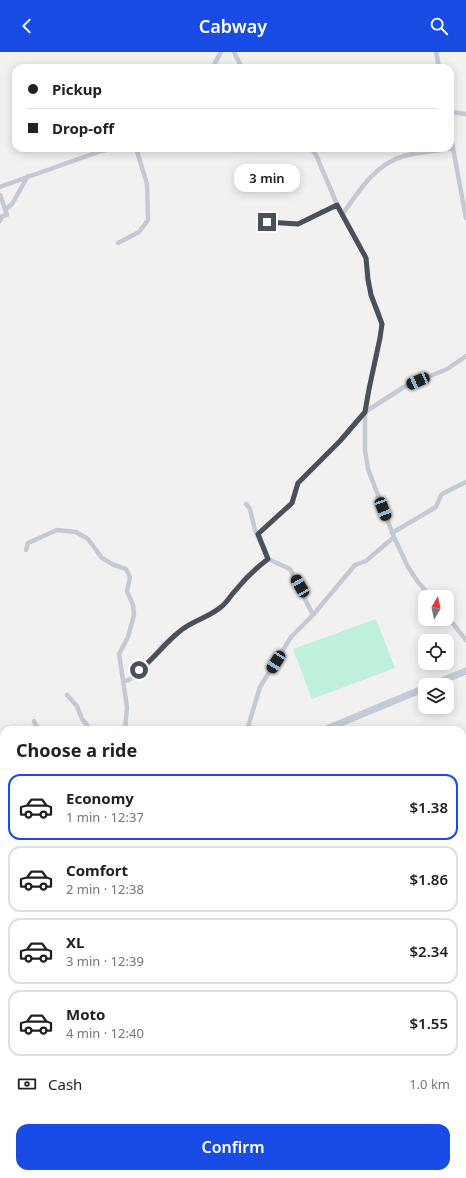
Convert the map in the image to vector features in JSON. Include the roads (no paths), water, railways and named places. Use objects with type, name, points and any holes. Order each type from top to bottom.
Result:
[{"type":"main road","points":[[449,678],[466,671]]},
{"type":"main road","points":[[334,726],[418,691]]},
{"type":"street","points":[[214,64],[221,52]]},
{"type":"street","points":[[234,52],[240,64]]},
{"type":"street","points":[[436,52],[438,64]]},
{"type":"street","points":[[454,112],[466,114]]},
{"type":"street","points":[[0,186],[98,152]]},
{"type":"street","points":[[118,243],[139,232],[148,220],[147,184],[137,152]]},
{"type":"street","points":[[314,152],[337,205],[366,258],[371,295],[382,324],[365,412],[365,450],[368,469],[393,535],[408,567],[425,590]]},
{"type":"street","points":[[342,215],[363,185],[384,166],[404,156],[428,152]]},
{"type":"street","points":[[454,152],[466,218]]},
{"type":"street","points":[[5,210],[12,204],[28,176]]},
{"type":"street","points":[[0,195],[7,215],[2,216],[0,221]]},
{"type":"street","points":[[267,222],[298,224],[337,205]]},
{"type":"street","points":[[258,534],[292,503],[298,483],[340,441],[365,412],[404,387],[447,368],[466,356]]},
{"type":"street","points":[[248,726],[260,687],[291,637],[313,615],[355,565],[366,561],[393,535],[436,507],[441,495],[466,482]]},
{"type":"street","points":[[246,504],[250,510],[268,559],[290,569],[313,615]]},
{"type":"street","points":[[26,550],[28,543],[57,530],[76,532],[88,538],[102,558],[114,565],[126,569],[130,577],[127,591],[133,605],[134,615],[128,638],[119,654],[127,707],[125,726]]},
{"type":"street","points":[[123,682],[133,678],[139,670],[146,666],[162,646],[179,631],[220,608],[248,575],[268,559]]},
{"type":"street","points":[[454,625],[466,640]]},
{"type":"street","points":[[68,695],[77,706],[82,719],[87,726]]},
{"type":"street","points":[[34,721],[36,726]]}]
